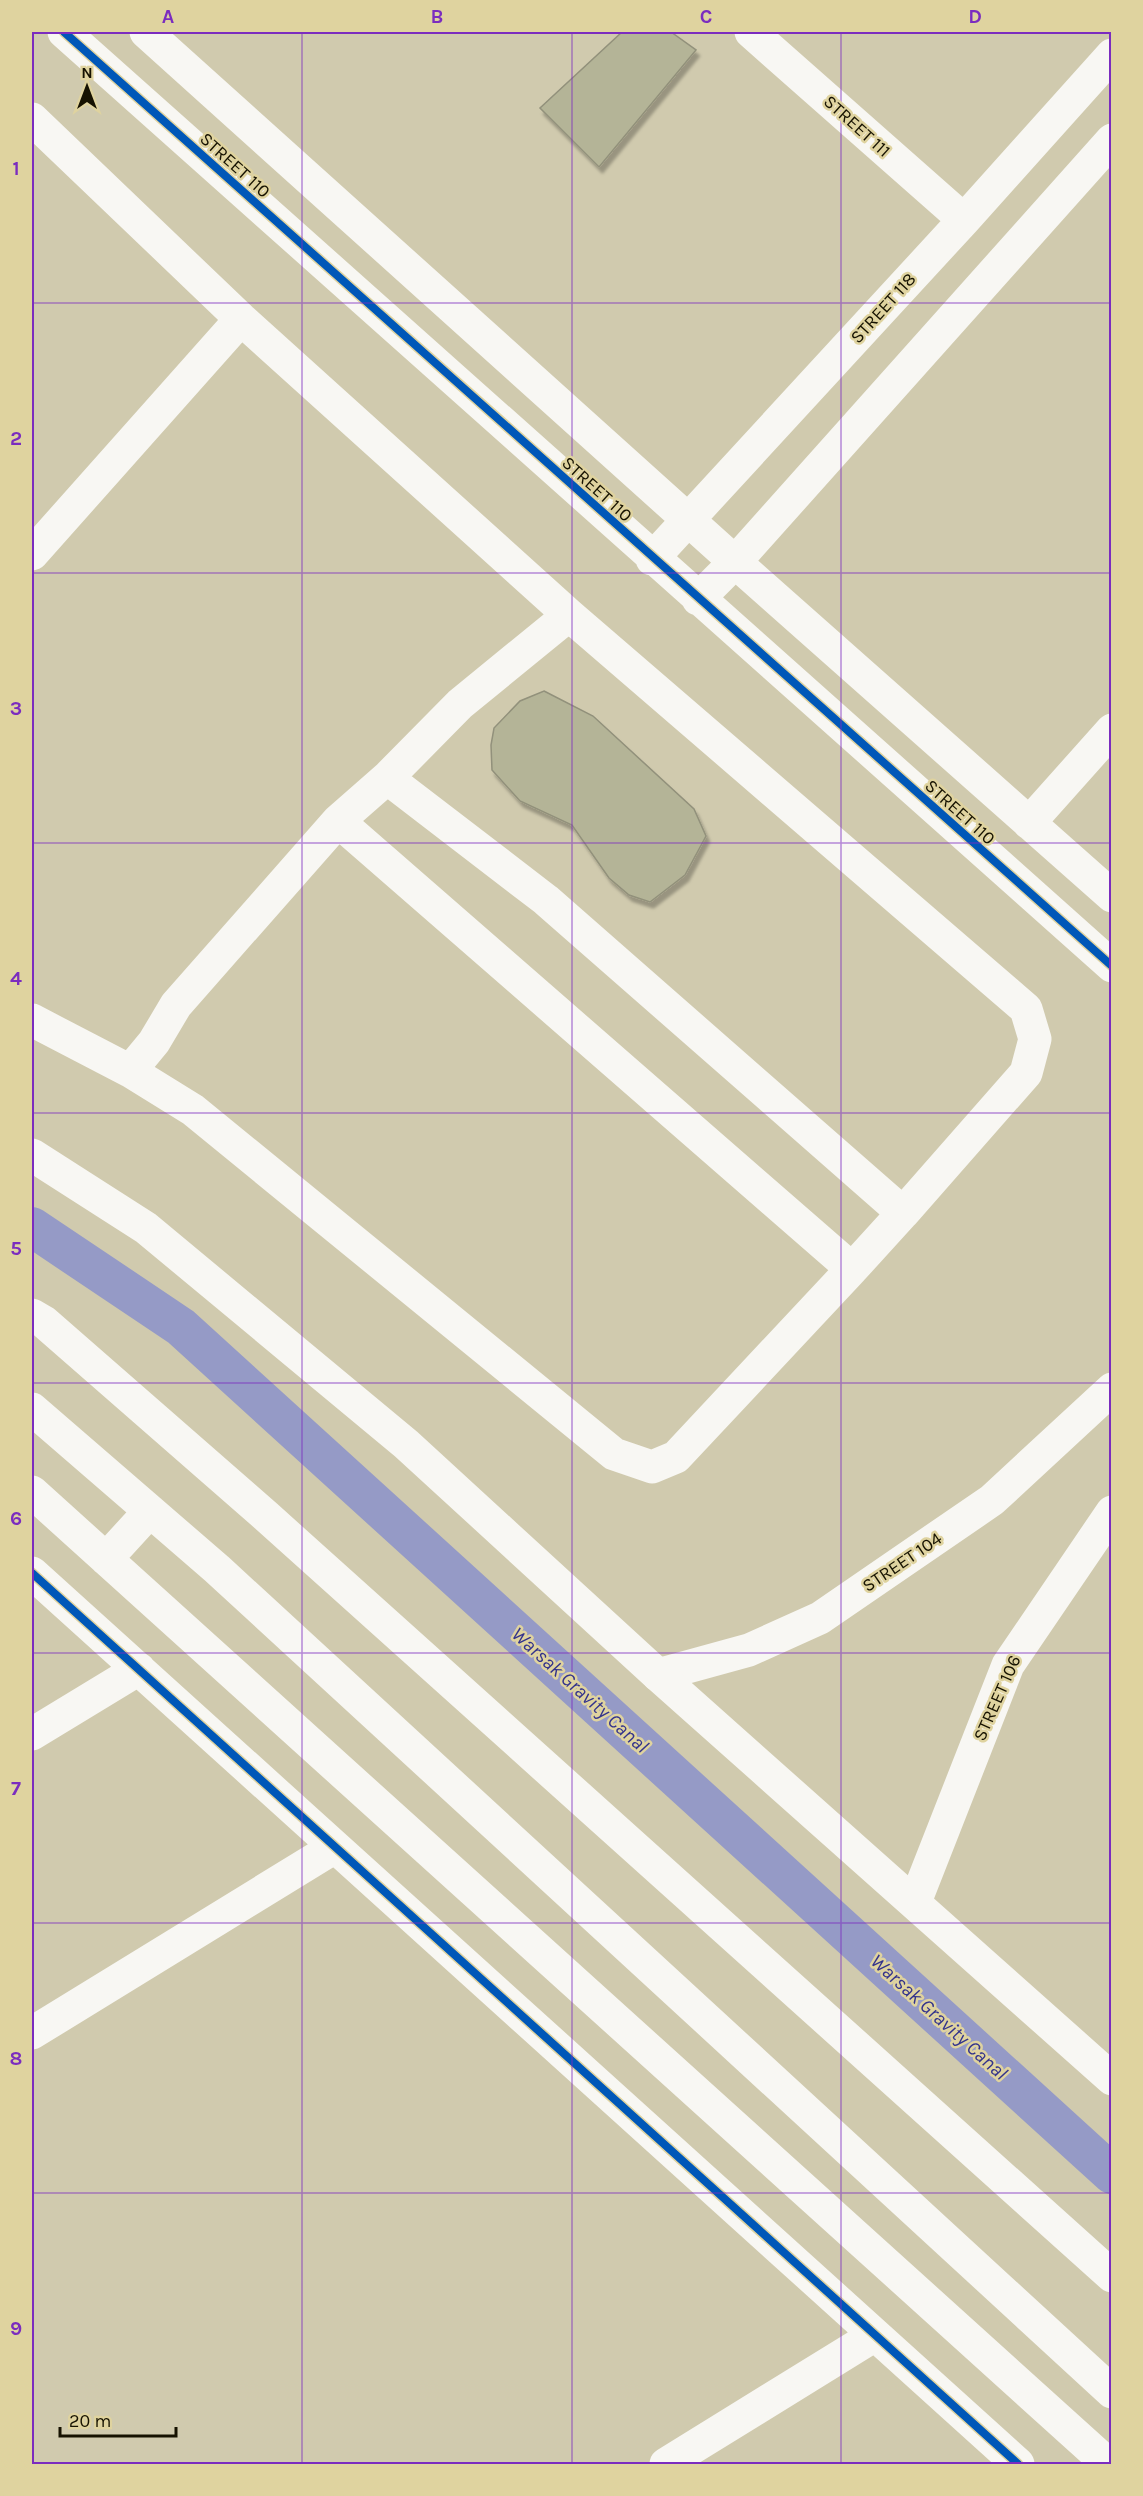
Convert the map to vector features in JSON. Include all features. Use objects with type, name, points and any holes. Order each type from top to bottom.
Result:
[{"type":"street","name":"STREET 110","points":[[64,32],[1112,966]]},
{"type":"street","name":"STREET 110","points":[[146,32],[735,562],[1112,896]]},
{"type":"street","name":"STREET 111","points":[[751,32],[964,220]]},
{"type":"street","name":"STREET 118","points":[[652,558],[964,220],[1112,55]]},
{"type":"street","points":[[32,119],[241,319],[569,615],[1026,1009],[1035,1039],[1026,1073],[903,1214],[676,1457],[652,1467],[614,1454],[193,1110],[130,1071],[32,1020]]},
{"type":"street","points":[[698,599],[735,562],[1112,140]]},
{"type":"street","points":[[32,554],[241,319]]},
{"type":"street","points":[[130,1071],[154,1042],[176,1005],[338,821],[387,778],[460,704],[569,615]]},
{"type":"street","points":[[1029,823],[1112,730]]},
{"type":"street","points":[[387,778],[546,900],[903,1214]]},
{"type":"street","points":[[338,821],[852,1269]]},
{"type":"street","points":[[32,1155],[146,1227],[406,1444],[658,1675],[1112,2079]]},
{"type":"street","points":[[32,1315],[44,1322],[274,1524],[1112,2276]]},
{"type":"street","name":"STREET 104","points":[[658,1675],[749,1650],[820,1618],[992,1500],[1112,1389]]},
{"type":"street","points":[[32,1408],[226,1577],[1112,2392]]},
{"type":"street","points":[[32,1492],[1108,2464]]},
{"type":"street","points":[[106,1559],[150,1511]]},
{"type":"street","name":"STREET 106","points":[[915,1902],[1008,1665],[1112,1512]]},
{"type":"street","points":[[32,1573],[1018,2464]]},
{"type":"street","points":[[32,1734],[139,1670]]},
{"type":"street","points":[[32,2033],[335,1847]]},
{"type":"street","points":[[666,2464],[875,2335]]},
{"type":"building","points":[[622,32],[671,32],[696,50],[599,167],[540,108]]},
{"type":"building","points":[[544,691],[593,716],[694,809],[706,836],[685,875],[650,902],[629,895],[609,878],[572,825],[520,801],[492,770],[491,745],[494,728],[520,701]]},
{"type":"waterway","name":"Warsak Gravity Canal","points":[[32,1227],[181,1327],[1112,2174]]},
{"type":"cycle path","points":[[64,32],[1112,966]]},
{"type":"cycle path","points":[[32,1573],[1018,2464]]}]
